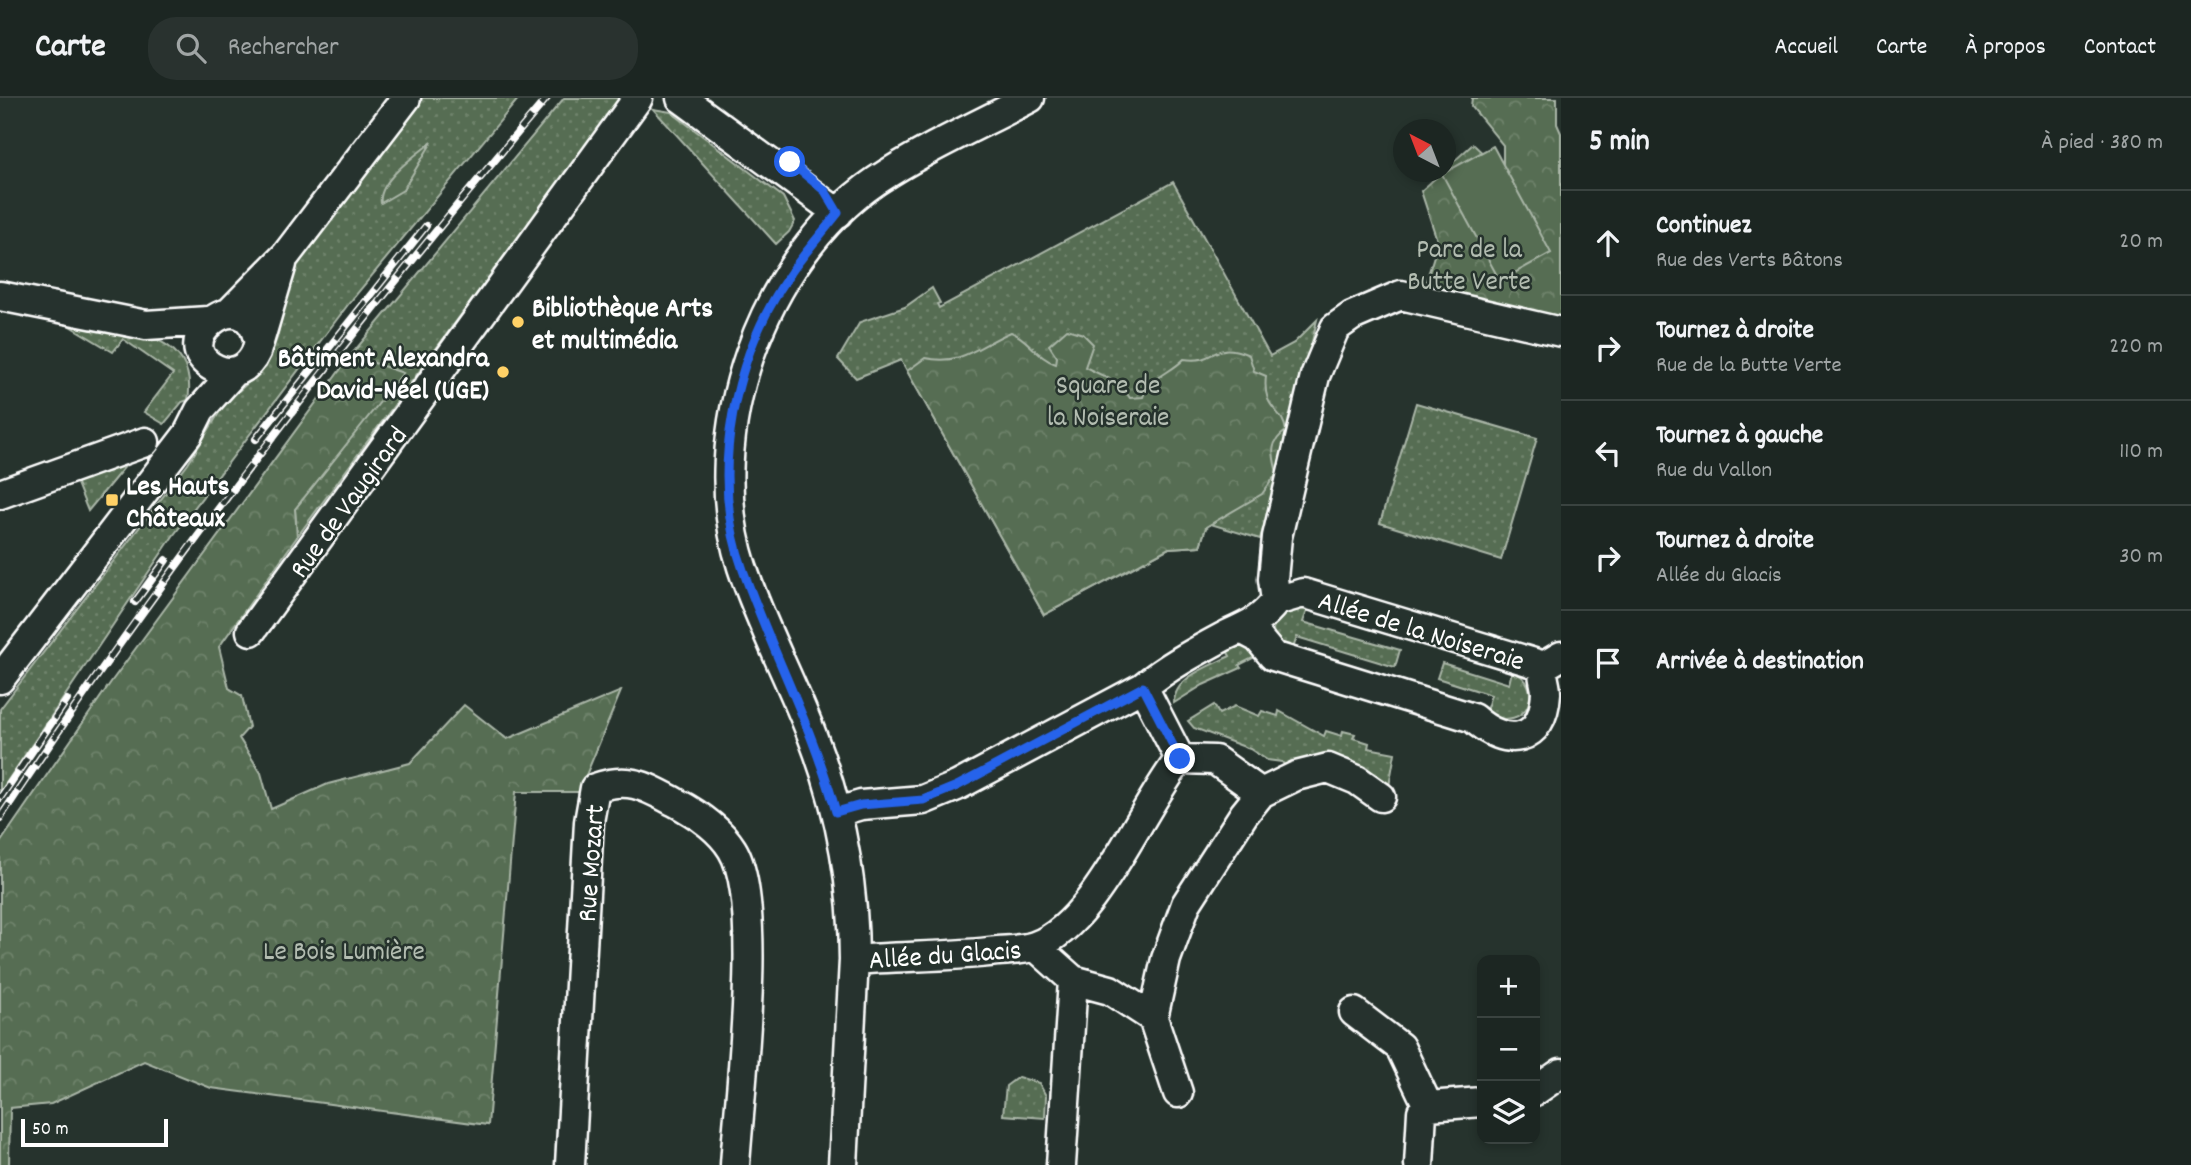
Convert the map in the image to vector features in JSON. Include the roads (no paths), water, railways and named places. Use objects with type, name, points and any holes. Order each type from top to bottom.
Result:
[{"type":"street","points":[[200,410],[200,338],[286,255],[406,98]]},
{"type":"street","name":"Rue de Vaugirard","points":[[251,631],[638,98]]},
{"type":"street","points":[[681,98],[793,181],[831,202]]},
{"type":"street","points":[[708,98],[831,202]]},
{"type":"street","points":[[842,1165],[854,927],[836,812],[813,738],[742,568],[733,534],[728,461],[733,422],[751,346],[785,282],[810,248],[831,202],[876,182],[1030,98]]},
{"type":"street","points":[[793,181],[815,205],[817,219],[810,248]]},
{"type":"street","points":[[0,679],[181,443],[200,410],[235,372],[253,359],[286,255]]},
{"type":"street","name":"Allée de la Noiseraie","points":[[1243,630],[1258,638],[1273,656],[1473,718],[1487,731],[1509,739],[1520,737],[1536,723],[1546,692],[1542,674],[1552,661],[1303,593],[1276,601],[1273,579],[1277,537],[1315,376],[1335,328],[1352,316],[1401,295],[1561,332]]},
{"type":"street","points":[[0,296],[146,325],[201,353],[214,368],[235,372]]},
{"type":"street","points":[[146,325],[219,317],[249,321],[258,339]]},
{"type":"street","points":[[0,494],[145,442]]},
{"type":"street","points":[[836,812],[861,805],[923,800],[957,786],[1143,687],[1163,670],[1227,635],[1243,630],[1264,617],[1276,601]]},
{"type":"street","points":[[1143,687],[1180,759],[1214,760],[1261,793]]},
{"type":"street","name":"Allée du Glacis","points":[[854,960],[930,957],[1035,946],[1069,923],[1093,899],[1165,778],[1180,759]]},
{"type":"street","points":[[1178,1093],[1153,1018],[1166,959],[1186,904],[1261,793],[1296,776],[1328,768],[1357,780],[1381,797]]},
{"type":"street","name":"Rue Mozart","points":[[570,1165],[589,821],[595,788],[613,782],[632,782],[689,810],[712,826],[732,849],[743,880],[748,944],[735,1165]]},
{"type":"street","name":"Allée du Glacis","points":[[1035,946],[1073,981],[1110,990],[1153,1018]]},
{"type":"street","points":[[1061,1165],[1073,981]]},
{"type":"street","points":[[1354,1012],[1400,1047],[1429,1106]]},
{"type":"street","points":[[1540,1088],[1561,1073]]},
{"type":"street","points":[[1419,1165],[1422,1112],[1429,1106],[1477,1102]]},
{"type":"railway","points":[[0,818],[128,632],[263,450],[402,273],[547,98]]},
{"type":"railway","points":[[256,439],[426,226]]},
{"type":"railway","points":[[135,602],[166,560]]},
{"type":"railway","points":[[0,798],[67,700]]},
{"type":"place","name":"Bibliothèque Arts et multimédia","points":[[518,322]]},
{"type":"place","name":"Bâtiment Alexandra David-Néel (UGE)","points":[[503,372]]},
{"type":"place","name":"Les Hauts Châteaux","points":[[112,500]]},
{"type":"park label","name":"Parc de la Butte Verte","points":[[1469,263]]},
{"type":"park label","name":"Square de la Noiseraie","points":[[1108,399]]},
{"type":"park label","name":"Le Bois Lumière","points":[[344,949]]}]
